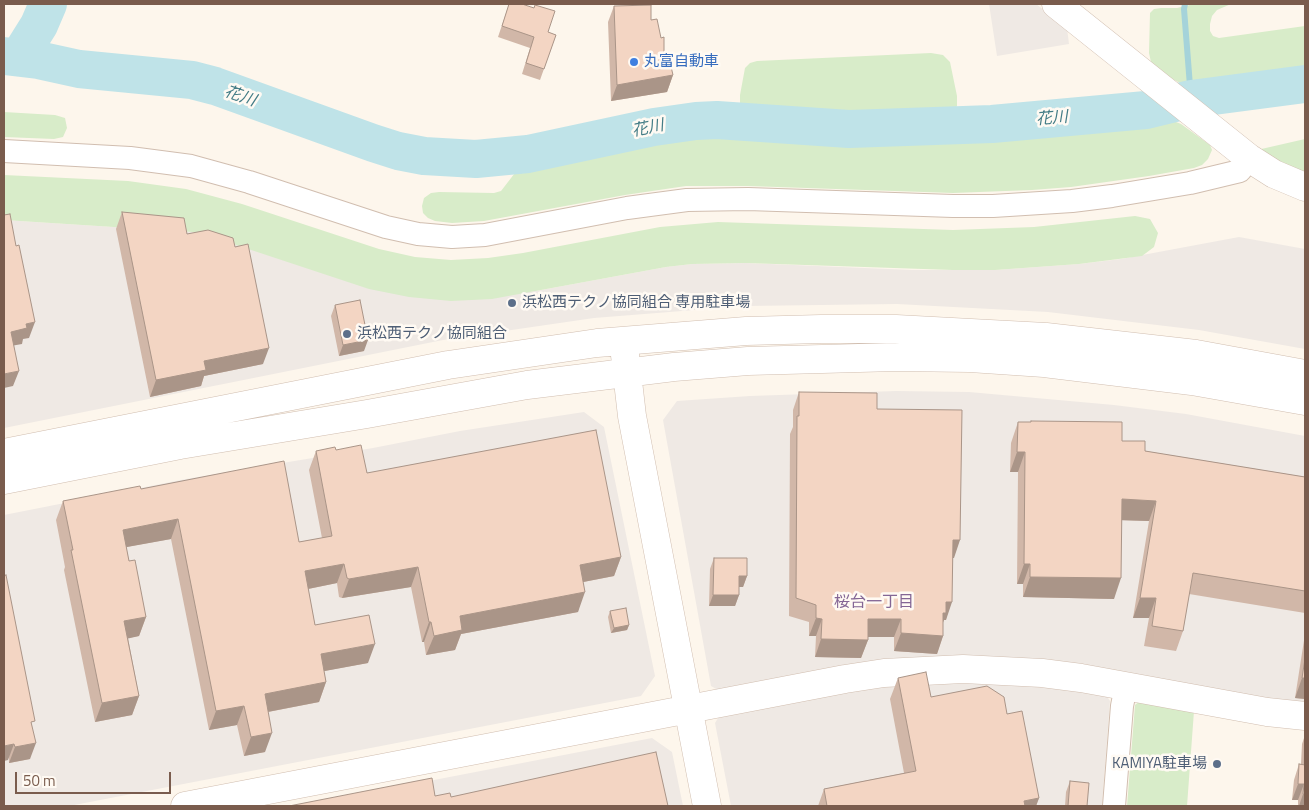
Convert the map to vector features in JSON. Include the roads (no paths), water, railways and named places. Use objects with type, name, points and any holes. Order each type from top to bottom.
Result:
[{"type":"street","points":[[1056,4],[1249,158],[1274,174],[1305,187]]},
{"type":"street","points":[[4,151],[130,158],[190,166],[249,182],[386,227],[418,234],[452,237],[486,235],[627,208],[687,200],[993,206],[1072,200],[1112,196],[1190,183],[1240,171],[1249,158]]},
{"type":"street","points":[[4,453],[448,365],[624,340],[746,331],[821,328],[1046,336],[1205,356],[1305,374]]},
{"type":"street","points":[[624,340],[632,416],[707,806]]},
{"type":"street","points":[[4,480],[180,445],[527,385],[748,361],[896,357],[970,358],[1044,363],[1118,370],[1305,401]]},
{"type":"street","points":[[185,806],[845,679],[923,670],[1003,670],[1042,673],[1081,678],[1267,712],[1305,716]]},
{"type":"street","points":[[1114,806],[1122,706],[1126,686]]},
{"type":"waterway","points":[[19,57],[39,25],[48,4]]},
{"type":"waterway","points":[[1185,4],[1191,99]]},
{"type":"waterway","name":"花川","points":[[4,56],[38,60],[79,69],[192,80],[215,86],[398,151],[424,156],[476,159],[528,154],[654,127],[696,121],[717,120],[849,129],[992,124],[1146,110],[1191,99],[1305,84]]},
{"type":"place","name":"丸富自動車","points":[[634,62]]},
{"type":"place","name":"浜松西テクノ協同組合 専用駐車場","points":[[512,303]]},
{"type":"place","name":"浜松西テクノ協同組合","points":[[347,334]]},
{"type":"place","name":"KAMIYA駐車場","points":[[1217,764]]},
{"type":"district","name":"桜台一丁目","points":[[874,603]]}]
